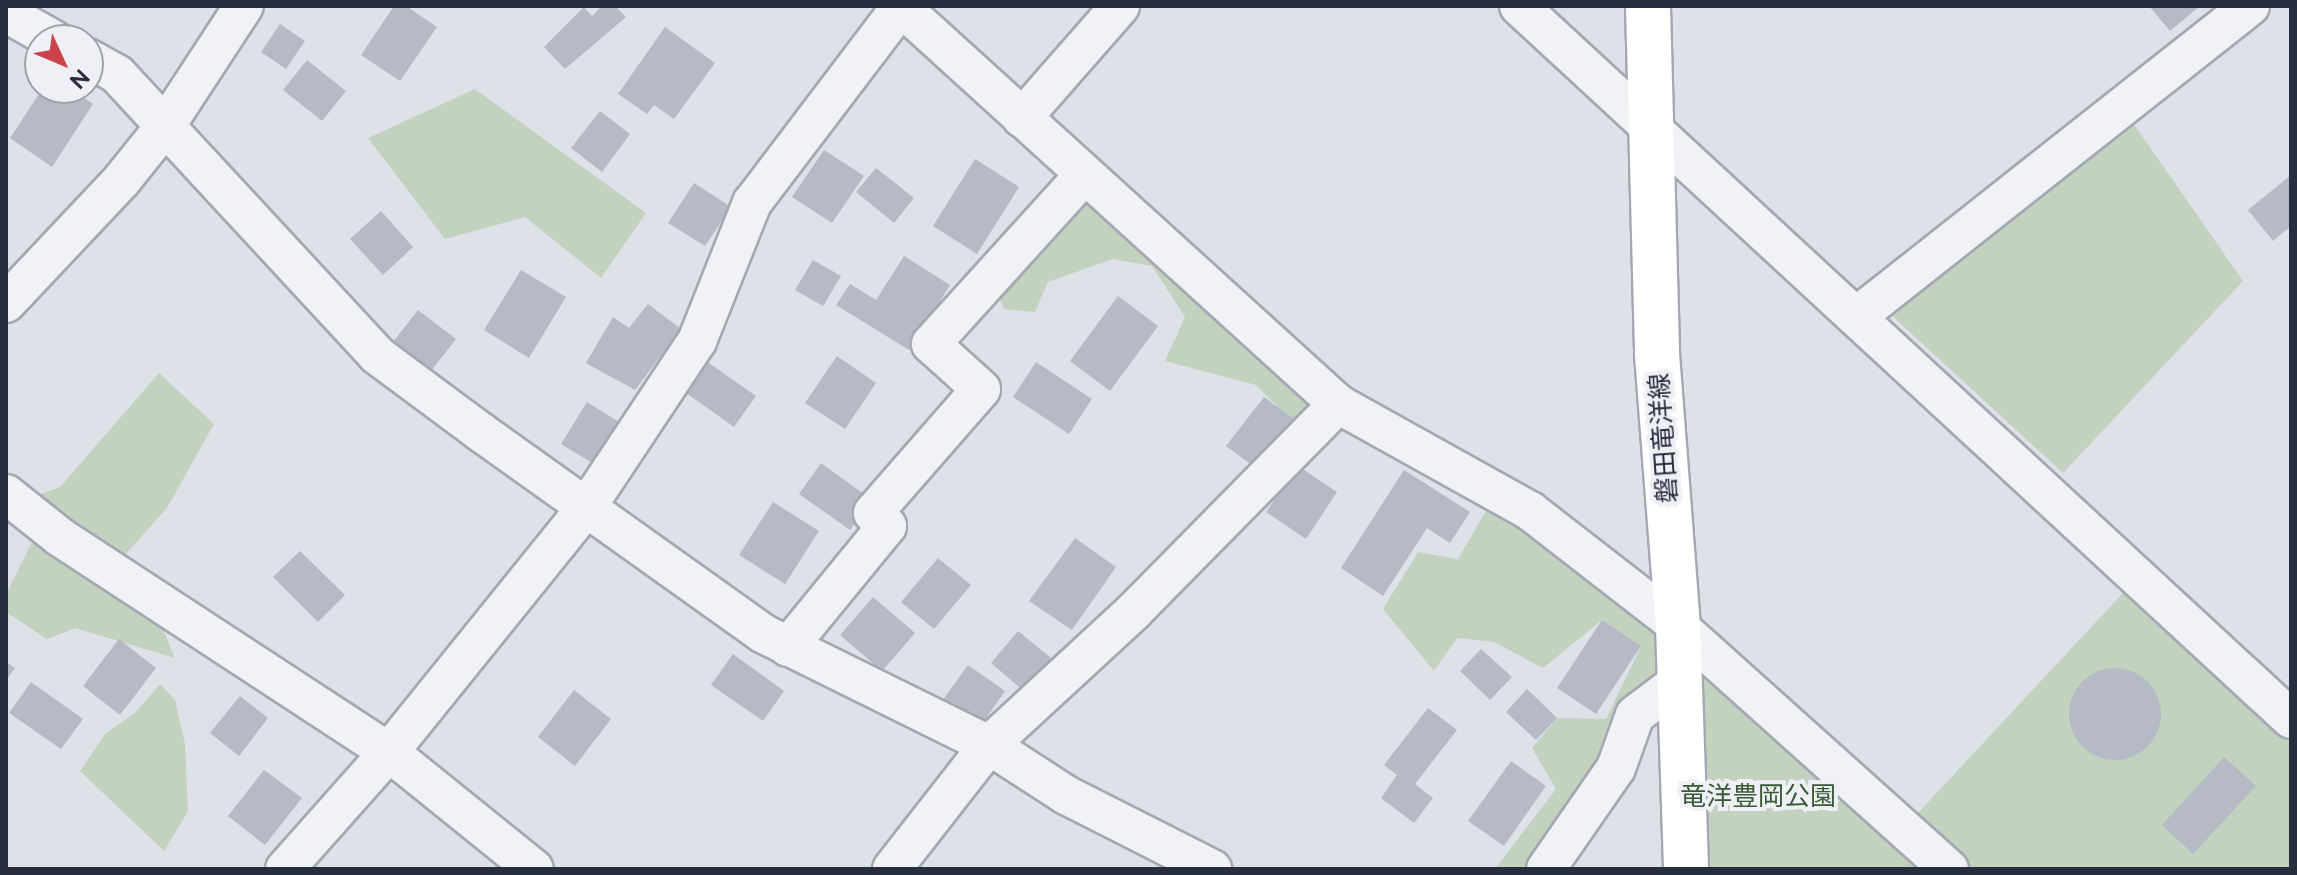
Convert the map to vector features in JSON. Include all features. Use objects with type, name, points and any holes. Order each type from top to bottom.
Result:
[{"type":"main road","name":"磐田竜洋線","points":[[1648,6],[1657,354],[1678,626],[1676,684],[1686,869]]},
{"type":"street","points":[[6,303],[121,181],[166,125],[244,6]]},
{"type":"street","points":[[1022,118],[1120,6]]},
{"type":"street","points":[[1519,6],[2291,719]]},
{"type":"street","points":[[1856,317],[2250,6]]},
{"type":"street","points":[[285,869],[389,752],[586,508],[697,341],[752,203],[900,7],[1338,404],[1530,511],[1678,626],[1949,869]]},
{"type":"street","points":[[6,13],[26,24]]},
{"type":"street","points":[[104,67],[117,74],[166,125],[377,355],[586,508],[788,647],[989,745],[1066,795],[1212,869]]},
{"type":"street","points":[[788,647],[887,526],[873,513],[981,389],[931,344],[1084,175]]},
{"type":"street","points":[[892,869],[989,745],[1134,611],[1338,404]]},
{"type":"street","points":[[6,494],[60,537],[389,752],[534,869]]},
{"type":"street","points":[[1546,869],[1616,768],[1635,715],[1676,684]]},
{"type":"green space","points":[[475,89],[646,213],[601,278],[525,217],[445,239],[368,138]]},
{"type":"green space","points":[[2122,107],[2243,281],[2063,473],[1876,301]]},
{"type":"green space","points":[[1084,175],[1333,410],[1307,436],[1256,385],[1165,361],[1185,317],[1152,266],[1113,259],[1048,282],[1035,312],[1004,309],[991,278]]},
{"type":"green space","points":[[159,373],[214,424],[167,508],[97,586],[158,617],[175,658],[75,628],[47,639],[6,612],[6,594],[35,536],[17,503],[60,487]]},
{"type":"green space","points":[[1490,504],[1587,555],[1677,652],[1535,869],[1495,869],[1556,789],[1532,748],[1557,718],[1606,719],[1641,646],[1602,620],[1543,668],[1494,642],[1457,638],[1434,671],[1383,609],[1418,552],[1458,559]]},
{"type":"green space","points":[[2123,593],[2291,742],[2291,869],[1948,869],[1903,829]]},
{"type":"green space","name":"竜洋豊岡公園","points":[[1678,626],[1945,869],[1689,869]]},
{"type":"green space","points":[[160,684],[175,700],[185,744],[188,811],[164,851],[80,771],[106,733],[136,712]]},
{"type":"building","points":[[394,6],[406,6],[437,27],[400,81],[361,55]]},
{"type":"building","points":[[602,6],[615,6],[626,17],[565,69],[544,47],[584,7],[592,16]]},
{"type":"building","points":[[2149,6],[2200,6],[2170,31]]},
{"type":"building","points":[[280,24],[305,41],[286,69],[261,52]]},
{"type":"building","points":[[665,27],[715,63],[674,119],[654,105],[647,114],[618,94]]},
{"type":"building","points":[[307,60],[346,91],[322,121],[283,90]]},
{"type":"building","points":[[32,104],[93,104],[52,167],[10,138]]},
{"type":"building","points":[[600,111],[630,134],[602,172],[571,148]]},
{"type":"building","points":[[824,150],[864,176],[832,223],[792,197]]},
{"type":"building","points":[[975,159],[1019,187],[977,254],[933,226]]},
{"type":"building","points":[[876,168],[914,198],[894,223],[856,192]]},
{"type":"building","points":[[2291,175],[2291,226],[2273,241],[2248,210]]},
{"type":"building","points":[[694,183],[731,207],[705,246],[668,223]]},
{"type":"building","points":[[381,211],[413,247],[383,275],[350,239]]},
{"type":"building","points":[[904,256],[950,285],[909,350],[836,305],[850,284],[876,300]]},
{"type":"building","points":[[813,260],[841,276],[823,306],[795,290]]},
{"type":"building","points":[[521,270],[566,297],[529,358],[484,330]]},
{"type":"building","points":[[1118,296],[1158,326],[1110,391],[1070,361]]},
{"type":"building","points":[[648,304],[681,329],[635,390],[586,363],[613,317],[629,328]]},
{"type":"building","points":[[418,310],[456,339],[431,371],[393,342]]},
{"type":"building","points":[[837,356],[876,383],[845,429],[805,403]]},
{"type":"building","points":[[703,359],[756,396],[734,427],[682,390]]},
{"type":"building","points":[[1036,362],[1092,399],[1069,434],[1013,397]]},
{"type":"building","points":[[1264,397],[1294,419],[1256,468],[1226,446]]},
{"type":"building","points":[[587,402],[619,422],[594,464],[561,444]]},
{"type":"building","points":[[821,463],[872,500],[850,530],[799,494]]},
{"type":"building","points":[[1298,466],[1337,492],[1306,539],[1266,512]]},
{"type":"building","points":[[1404,470],[1470,512],[1450,543],[1427,528],[1383,596],[1341,568]]},
{"type":"building","points":[[773,502],[819,531],[785,584],[739,555]]},
{"type":"building","points":[[1075,538],[1116,567],[1072,630],[1029,601]]},
{"type":"building","points":[[300,551],[345,595],[318,622],[273,577]]},
{"type":"building","points":[[938,558],[971,585],[934,629],[901,602]]},
{"type":"building","points":[[873,597],[915,633],[882,671],[840,635]]},
{"type":"building","points":[[1602,620],[1641,646],[1596,714],[1557,688]]},
{"type":"building","points":[[1018,631],[1051,658],[1024,691],[991,663]]},
{"type":"building","points":[[119,639],[156,668],[120,715],[83,686]]},
{"type":"building","points":[[1481,649],[1512,677],[1490,700],[1460,671]]},
{"type":"building","points":[[733,654],[784,691],[763,721],[711,685]]},
{"type":"building","points":[[6,662],[15,668],[6,680]]},
{"type":"building","points":[[968,665],[1005,691],[980,727],[942,701]]},
{"type":"building","points":[[2106,668],[2124,668],[2141,675],[2154,688],[2161,714],[2154,740],[2141,753],[2124,760],[2106,760],[2089,753],[2076,740],[2069,723],[2069,705],[2076,688],[2089,675]]},
{"type":"building","points":[[31,682],[83,719],[61,749],[9,713]]},
{"type":"building","points":[[1527,689],[1557,718],[1536,740],[1506,712]]},
{"type":"building","points":[[574,690],[611,719],[575,766],[538,737]]},
{"type":"building","points":[[240,696],[268,718],[239,756],[210,733]]},
{"type":"building","points":[[1428,708],[1457,730],[1415,784],[1433,798],[1414,823],[1381,798],[1397,775],[1384,765]]},
{"type":"building","points":[[2224,757],[2256,786],[2193,854],[2162,825]]},
{"type":"building","points":[[1511,761],[1546,786],[1504,846],[1468,821]]},
{"type":"building","points":[[264,770],[302,798],[265,845],[228,816]]}]
